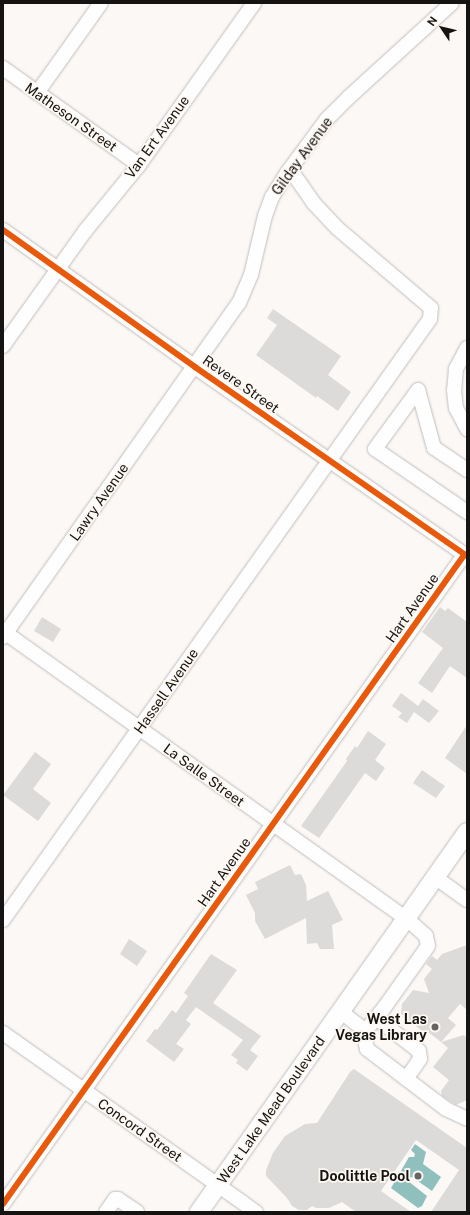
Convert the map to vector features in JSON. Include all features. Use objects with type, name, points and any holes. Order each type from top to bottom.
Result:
[{"type":"main road","name":"West Lake Mead Boulevard","points":[[199,1212],[467,832]]},
{"type":"street","points":[[38,93],[101,3]]},
{"type":"street","name":"Van Ert Avenue","points":[[3,346],[85,231],[139,165],[254,3]]},
{"type":"street","name":"Gilday Avenue","points":[[196,367],[239,303],[251,274],[265,216],[272,197],[290,170],[327,120],[349,97],[452,3]]},
{"type":"street","name":"Matheson Street","points":[[3,68],[139,165]]},
{"type":"street","name":"Hassell Avenue","points":[[3,920],[430,319],[431,308],[337,228],[313,202],[290,170]]},
{"type":"street","name":"Revere Street","points":[[3,230],[196,367],[466,555]]},
{"type":"street","points":[[467,348],[456,369],[454,390],[456,408],[467,429]]},
{"type":"street","name":"Lawry Avenue","points":[[4,634],[196,367]]},
{"type":"street","points":[[467,470],[434,448],[418,390],[375,449],[467,512]]},
{"type":"street","name":"Hart Avenue","points":[[3,1204],[466,555]]},
{"type":"street","name":"La Salle Street","points":[[4,634],[140,728],[406,918],[426,936],[428,946],[364,1033]]},
{"type":"street","points":[[435,877],[467,900]]},
{"type":"street","points":[[340,1011],[363,1029],[367,1049],[446,1109],[467,1119]]},
{"type":"street","points":[[376,1018],[419,1051],[420,1059],[406,1078]]},
{"type":"street","name":"Concord Street","points":[[3,1033],[256,1212]]},
{"type":"street","points":[[106,1212],[115,1199],[118,1199],[137,1212]]},
{"type":"water","name":"Doolittle Pool","points":[[415,1144],[426,1152],[423,1164],[441,1177],[432,1191],[412,1177],[408,1179],[408,1181],[427,1196],[422,1206],[418,1208],[391,1188],[409,1157],[414,1157],[415,1154],[411,1150]]},
{"type":"building","points":[[273,309],[341,356],[328,375],[351,392],[338,411],[317,396],[316,398],[256,355],[277,325],[267,318]]},
{"type":"building","points":[[440,607],[445,611],[448,608],[467,622],[467,678],[450,666],[432,693],[418,683],[443,648],[422,632]]},
{"type":"building","points":[[42,617],[61,629],[53,642],[34,631]]},
{"type":"building","points":[[401,693],[418,706],[423,699],[439,711],[429,723],[414,712],[407,723],[398,717],[402,713],[392,706]]},
{"type":"building","points":[[467,725],[467,774],[445,758]]},
{"type":"building","points":[[368,731],[386,744],[375,760],[385,768],[376,781],[365,773],[319,838],[301,826],[347,761],[346,759],[355,746],[357,748]]},
{"type":"building","points":[[35,752],[51,764],[33,789],[51,803],[38,821],[3,795]]},
{"type":"building","points":[[422,770],[445,786],[436,798],[413,783]]},
{"type":"building","points":[[290,865],[295,875],[301,874],[306,885],[307,901],[328,891],[343,920],[332,925],[334,949],[320,949],[317,943],[307,944],[306,918],[265,939],[255,921],[255,913],[246,895],[258,889],[255,882]]},
{"type":"building","points":[[129,939],[147,951],[137,966],[120,954]]},
{"type":"building","name":"West Las Vegas Library","points":[[467,945],[467,1010],[460,1004],[448,1018],[456,1025],[441,1042],[428,1032],[422,1031],[401,1014],[402,1004],[413,990],[429,993],[424,979],[432,969],[426,964],[432,956],[437,960],[442,954]]},
{"type":"building","points":[[211,954],[237,970],[213,1003],[261,1036],[250,1050],[258,1056],[247,1071],[236,1063],[238,1060],[231,1055],[243,1040],[196,1007],[186,1020],[191,1024],[176,1044],[184,1049],[174,1062],[146,1041],[155,1029],[157,1030],[172,1010],[176,1013],[188,996],[184,993]]},
{"type":"building","points":[[464,1035],[467,1038],[467,1100],[456,1105],[442,1096],[441,1091],[449,1080],[433,1067],[448,1048],[441,1042]]},
{"type":"building","points":[[354,1069],[467,1148],[467,1212],[431,1212],[459,1170],[416,1140],[381,1191],[411,1212],[356,1212],[342,1202],[329,1208],[316,1208],[312,1206],[307,1210],[299,1210],[292,1206],[287,1198],[266,1176],[266,1170],[273,1153],[285,1136],[305,1124],[317,1123],[350,1072]]},
{"type":"cycle path","points":[[3,230],[195,367],[467,556]]},
{"type":"cycle path","points":[[3,1204],[465,554]]},
{"type":"place","name":"West Las Vegas Library","points":[[435,1027]]},
{"type":"place","name":"Doolittle Pool","points":[[418,1176]]}]
